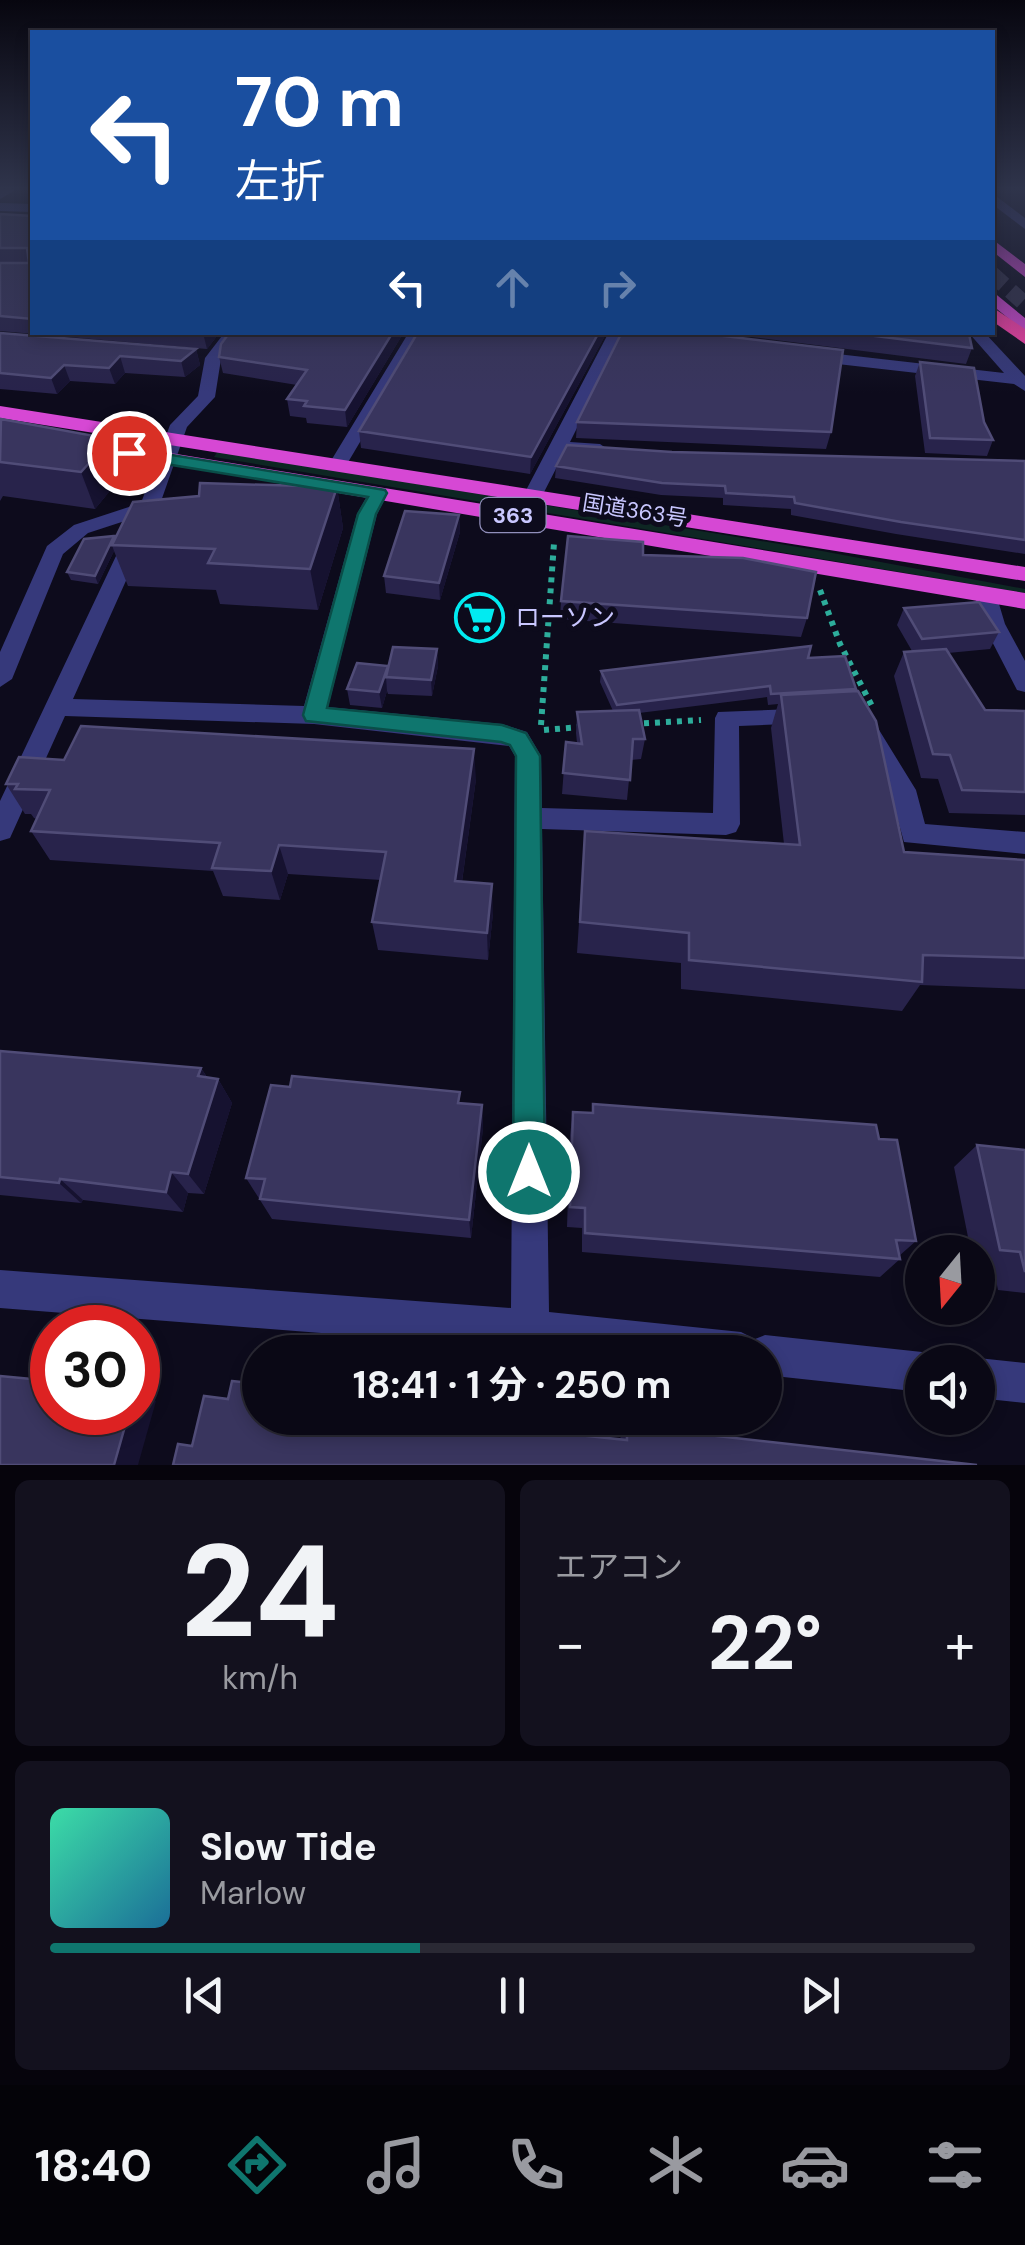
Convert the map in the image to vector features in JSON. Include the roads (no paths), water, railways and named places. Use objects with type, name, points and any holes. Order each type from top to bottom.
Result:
[{"type":"highway","points":[[995,299],[1025,327]]},
{"type":"highway","points":[[995,314],[1025,338]]},
{"type":"highway","name":"国道363号","points":[[0,412],[1025,574]]},
{"type":"highway","name":"国道363号","points":[[0,432],[1025,600]]},
{"type":"street","points":[[0,830],[150,507],[180,424],[206,397],[213,358],[232,335]]},
{"type":"street","points":[[338,464],[416,335]]},
{"type":"street","points":[[533,496],[616,335]]},
{"type":"street","points":[[977,335],[1022,383]]},
{"type":"street","points":[[792,354],[1022,383]]},
{"type":"street","points":[[194,356],[213,358]]},
{"type":"street","points":[[559,446],[615,451]]},
{"type":"street","points":[[314,715],[367,514],[378,493]]},
{"type":"street","points":[[0,680],[54,551],[80,530],[150,507]]},
{"type":"street","points":[[985,594],[994,624],[1025,684]]},
{"type":"street","points":[[60,707],[314,715],[529,734],[530,1330]]},
{"type":"street","points":[[528,818],[726,824],[727,718],[845,712],[903,790],[914,834],[1025,843]]},
{"type":"street","points":[[0,1288],[578,1335]]},
{"type":"street","points":[[782,1357],[905,1370]]},
{"type":"street","points":[[995,1380],[1025,1384]]},
{"type":"tunnel","points":[[995,277],[1025,304]]},
{"type":"place","name":"ローソン","points":[[480,617]]}]
